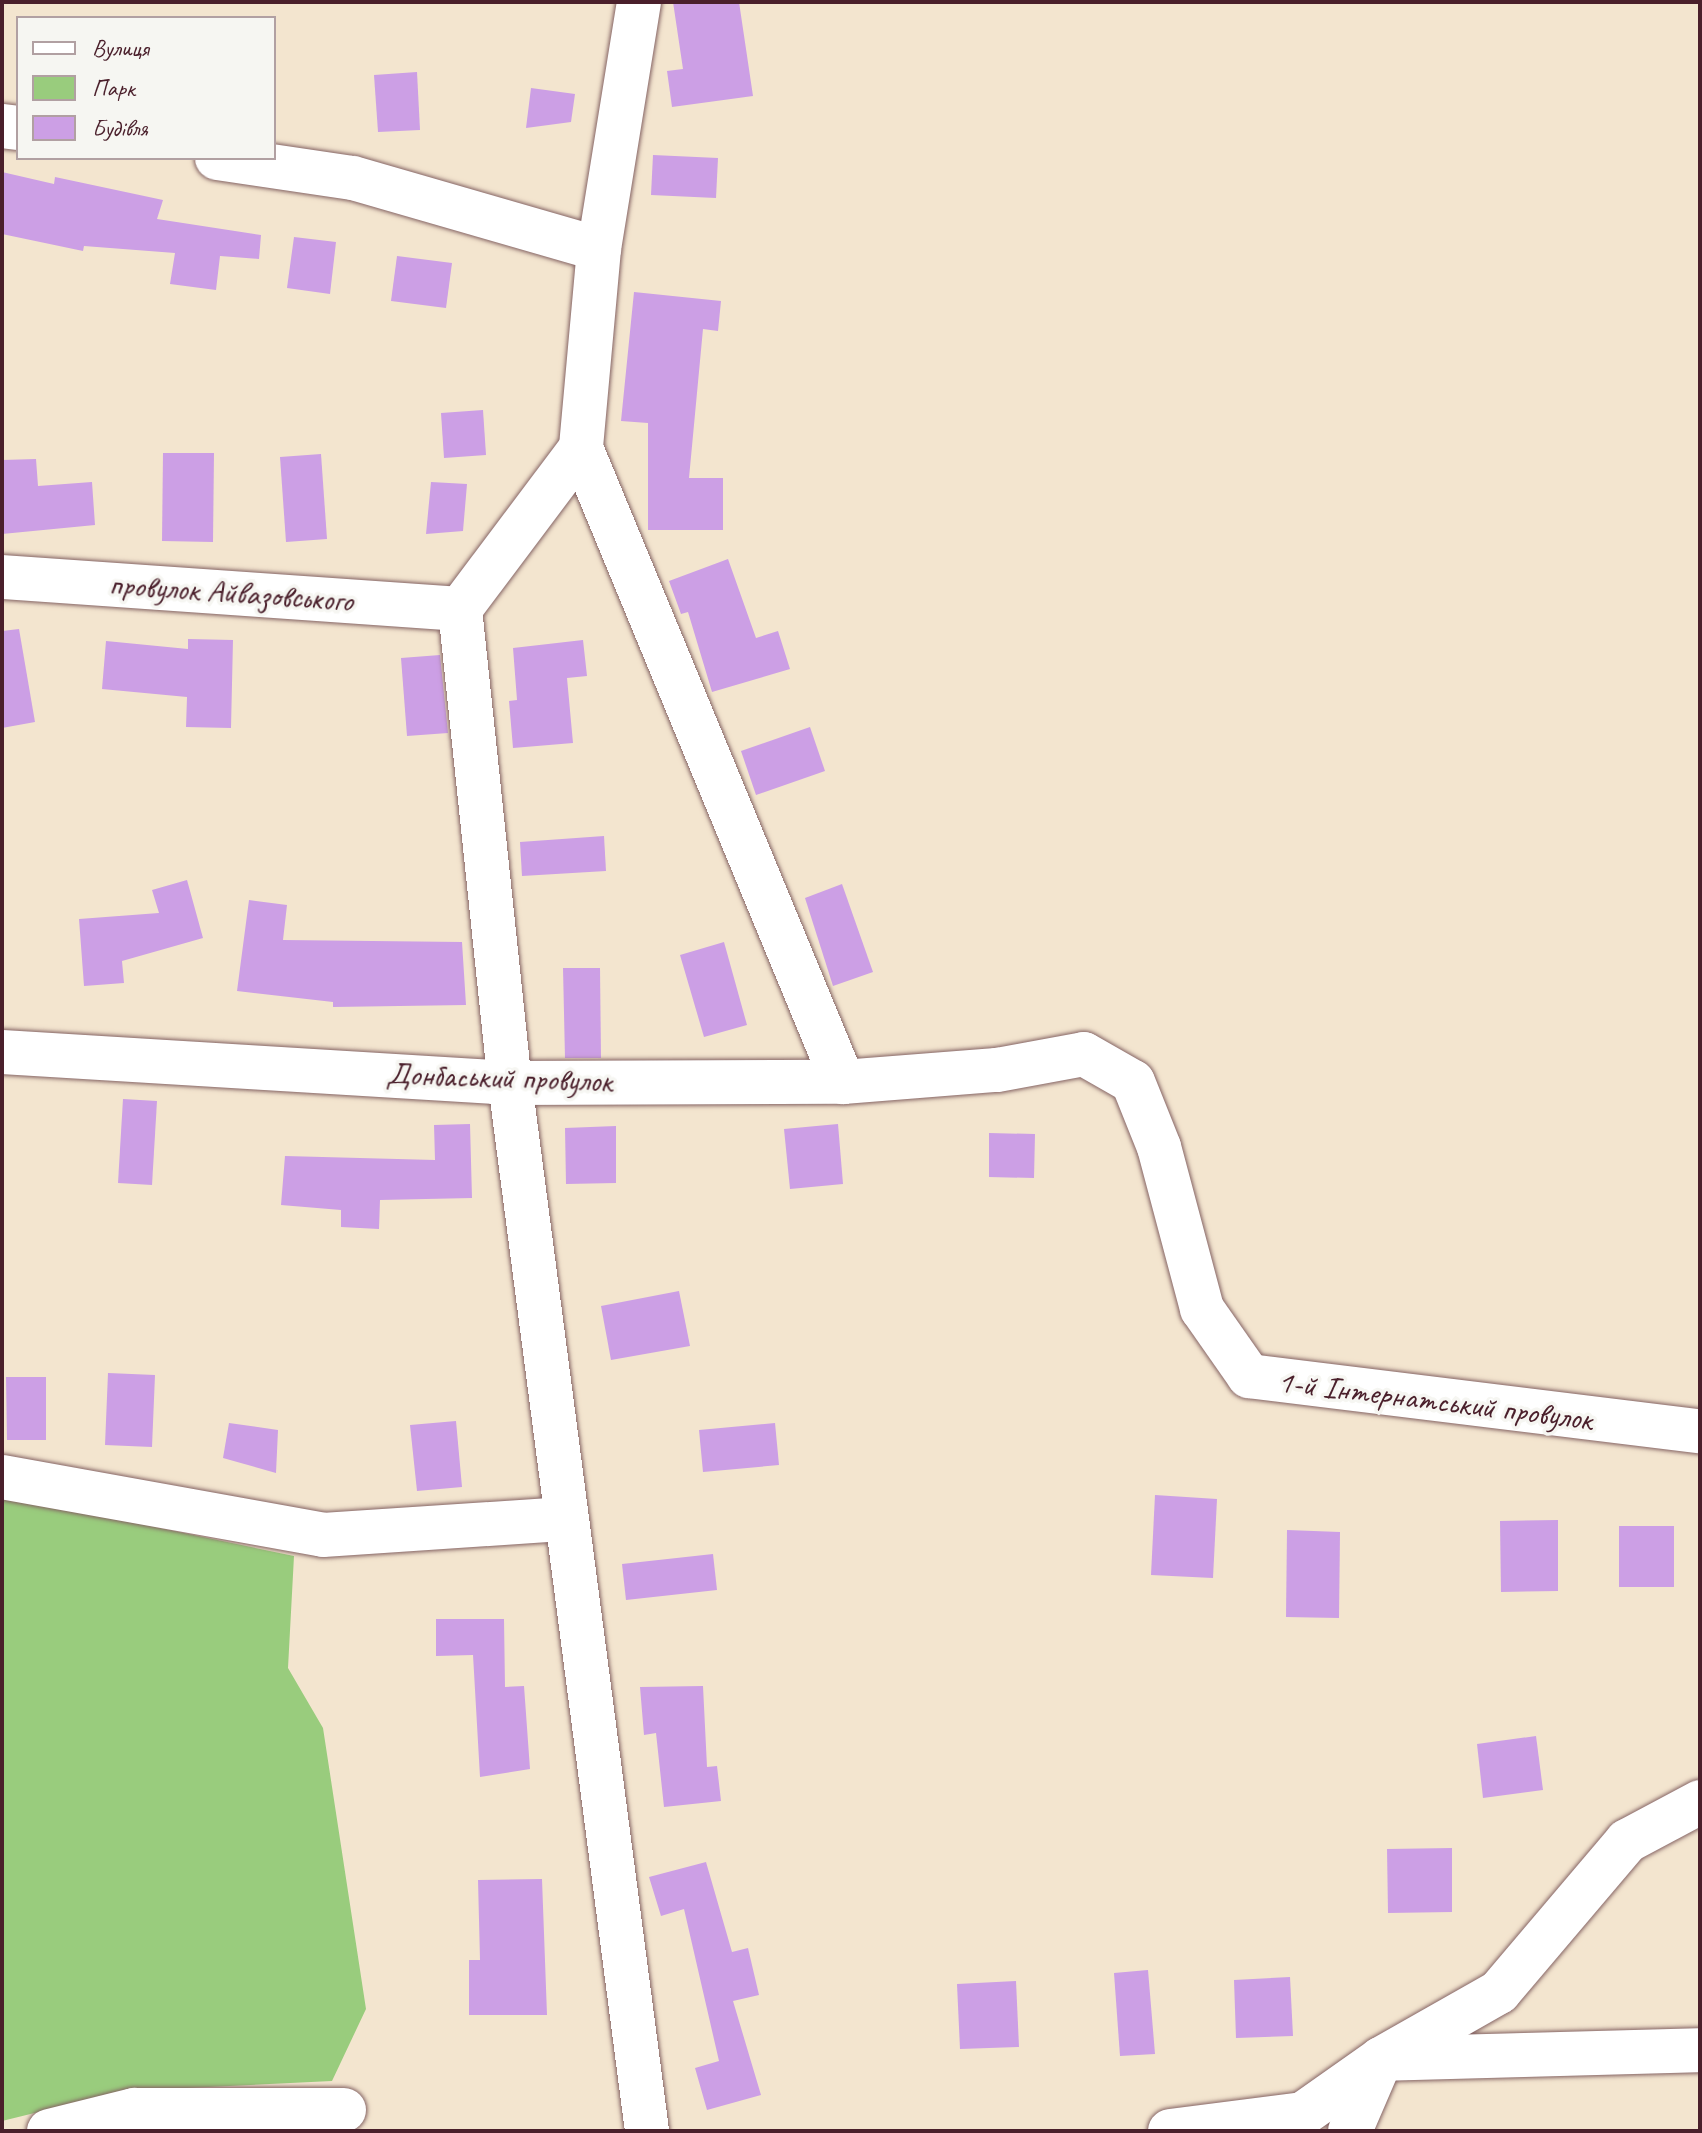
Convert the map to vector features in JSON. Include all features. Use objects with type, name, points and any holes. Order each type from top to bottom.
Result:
[{"type":"street","points":[[639,2],[599,249],[581,448],[843,1082]]},
{"type":"street","points":[[231,160],[353,178],[599,249]]},
{"type":"street","points":[[581,448],[460,609],[510,1083],[647,2131]]},
{"type":"street","name":"провулок Айвазовського","points":[[2,577],[460,609]]},
{"type":"street","name":"Донбаський провулок","points":[[2,1052],[510,1083],[843,1082],[997,1070]]},
{"type":"street","name":"1-й Інтернатський провулок","points":[[997,1070],[1084,1054],[1133,1082],[1159,1147],[1202,1309],[1249,1376],[1700,1431]]},
{"type":"street","points":[[2,1477],[323,1535],[565,1519]]},
{"type":"street","points":[[1170,2131],[1303,2114],[1381,2059],[1499,1992],[1627,1841],[1700,1802]]},
{"type":"street","points":[[1381,2059],[1700,2050]]},
{"type":"street","points":[[1350,2131],[1381,2059]]},
{"type":"street","points":[[49,2131],[134,2110],[344,2110]]},
{"type":"green space","points":[[2,1495],[294,1556],[288,1668],[323,1728],[366,2009],[332,2081],[124,2091],[2,2121]]},
{"type":"building","points":[[673,2],[739,2],[753,96],[672,107],[667,71],[683,69]]},
{"type":"building","points":[[417,72],[420,130],[378,132],[374,75]]},
{"type":"building","points":[[531,88],[575,94],[571,122],[526,128]]},
{"type":"building","points":[[653,155],[718,158],[716,198],[651,195]]},
{"type":"building","points":[[2,172],[54,184],[55,177],[163,200],[157,219],[261,235],[259,259],[220,256],[216,290],[170,284],[175,253],[84,246],[83,251],[2,234]]},
{"type":"building","points":[[294,237],[336,242],[330,294],[287,288]]},
{"type":"building","points":[[397,256],[452,263],[446,308],[391,301]]},
{"type":"building","points":[[634,292],[721,301],[718,331],[703,329],[689,478],[723,478],[723,530],[648,530],[648,423],[621,421]]},
{"type":"building","points":[[483,410],[486,455],[444,458],[441,413]]},
{"type":"building","points":[[163,453],[214,453],[213,542],[162,541]]},
{"type":"building","points":[[321,454],[327,539],[286,542],[280,457]]},
{"type":"building","points":[[36,459],[38,486],[92,482],[95,525],[2,534],[2,460]]},
{"type":"building","points":[[431,482],[467,484],[463,531],[426,534]]},
{"type":"building","points":[[728,559],[756,638],[778,631],[790,669],[712,692],[688,612],[681,614],[669,581]]},
{"type":"building","points":[[19,629],[35,722],[2,728],[2,631]]},
{"type":"building","points":[[188,639],[233,640],[231,728],[186,727],[187,697],[102,689],[106,641],[188,649]]},
{"type":"building","points":[[583,640],[587,676],[567,678],[573,743],[513,748],[509,701],[517,700],[513,648]]},
{"type":"building","points":[[440,655],[448,733],[407,736],[401,658]]},
{"type":"building","points":[[810,727],[825,771],[756,795],[741,751]]},
{"type":"building","points":[[604,836],[606,871],[522,876],[520,842]]},
{"type":"building","points":[[187,880],[203,938],[122,961],[124,983],[84,986],[79,919],[159,913],[152,890]]},
{"type":"building","points":[[842,884],[873,972],[833,986],[805,898]]},
{"type":"building","points":[[249,900],[287,905],[283,940],[462,942],[466,1005],[333,1007],[333,1002],[237,991]]},
{"type":"building","points":[[724,942],[747,1025],[704,1037],[680,955]]},
{"type":"building","points":[[563,968],[600,968],[601,1058],[565,1058]]},
{"type":"building","points":[[123,1099],[157,1101],[152,1185],[118,1183]]},
{"type":"building","points":[[470,1124],[472,1198],[380,1200],[379,1229],[341,1227],[341,1210],[281,1205],[285,1156],[435,1160],[434,1125]]},
{"type":"building","points":[[838,1124],[843,1184],[790,1189],[784,1129]]},
{"type":"building","points":[[616,1126],[616,1183],[566,1184],[565,1128]]},
{"type":"building","points":[[989,1133],[1035,1134],[1034,1178],[989,1177]]},
{"type":"building","points":[[679,1291],[690,1346],[611,1360],[601,1306]]},
{"type":"building","points":[[108,1373],[155,1375],[152,1447],[105,1445]]},
{"type":"building","points":[[6,1377],[46,1377],[46,1440],[7,1440]]},
{"type":"building","points":[[456,1421],[462,1487],[417,1491],[410,1425]]},
{"type":"building","points":[[229,1423],[278,1430],[276,1473],[223,1458]]},
{"type":"building","points":[[775,1423],[779,1465],[703,1472],[699,1430]]},
{"type":"building","points":[[1155,1495],[1217,1499],[1213,1578],[1151,1575]]},
{"type":"building","points":[[1558,1520],[1558,1591],[1501,1592],[1500,1521]]},
{"type":"building","points":[[1619,1526],[1674,1526],[1674,1587],[1619,1587]]},
{"type":"building","points":[[1287,1530],[1340,1532],[1339,1618],[1286,1617]]},
{"type":"building","points":[[713,1554],[717,1590],[626,1600],[622,1564]]},
{"type":"building","points":[[436,1619],[504,1619],[505,1687],[524,1686],[530,1769],[480,1777],[473,1655],[436,1656]]},
{"type":"building","points":[[703,1686],[707,1767],[717,1766],[721,1801],[664,1807],[656,1733],[644,1735],[640,1687]]},
{"type":"building","points":[[1536,1736],[1543,1790],[1483,1798],[1477,1744]]},
{"type":"building","points":[[1452,1848],[1452,1912],[1388,1913],[1387,1849]]},
{"type":"building","points":[[706,1862],[732,1952],[748,1948],[759,1995],[733,2001],[761,2095],[707,2110],[695,2068],[719,2061],[684,1909],[661,1916],[649,1877]]},
{"type":"building","points":[[542,1879],[547,2015],[469,2015],[469,1960],[480,1960],[478,1880]]},
{"type":"building","points":[[1148,1970],[1155,2054],[1120,2056],[1114,1973]]},
{"type":"building","points":[[1290,1977],[1293,2036],[1236,2038],[1234,1980]]},
{"type":"building","points":[[1016,1981],[1019,2047],[960,2049],[957,1984]]}]
